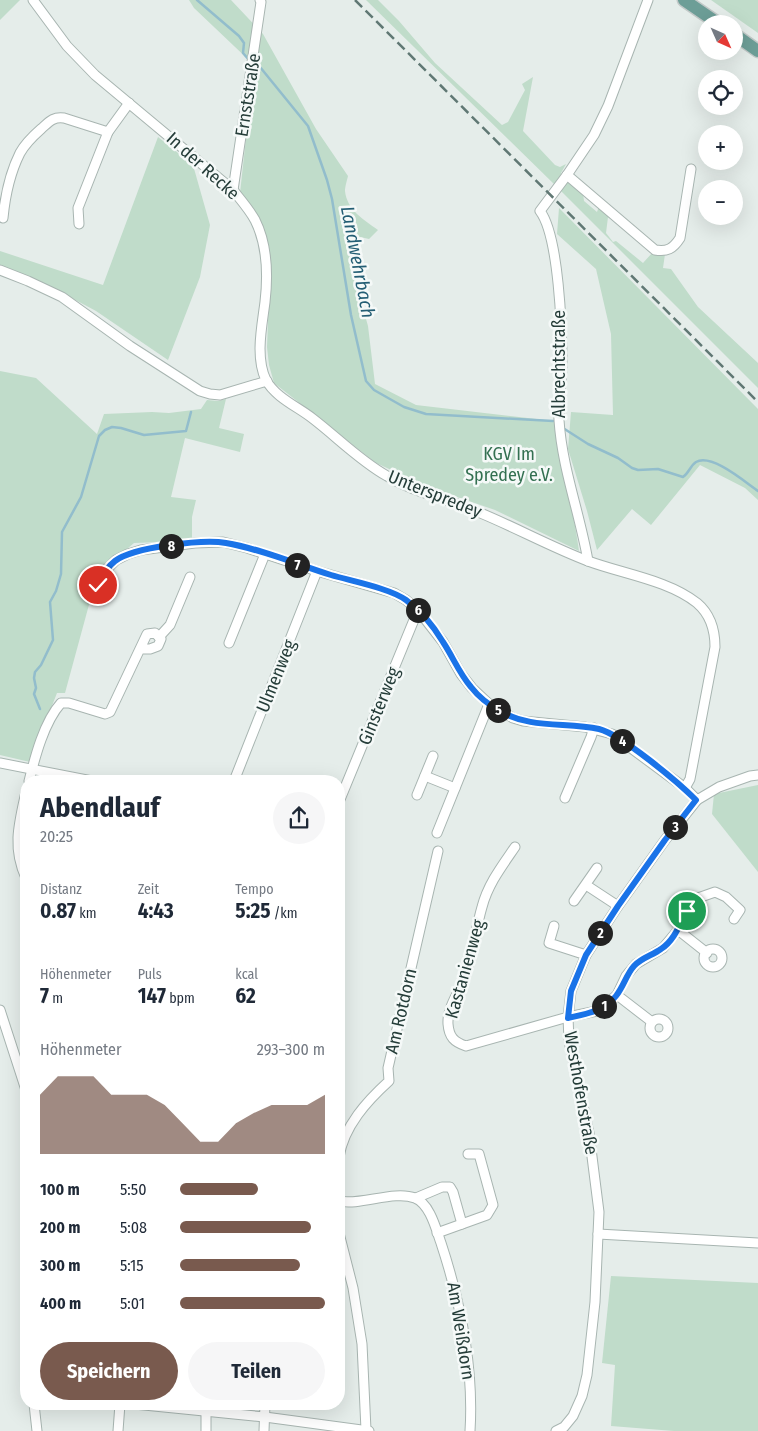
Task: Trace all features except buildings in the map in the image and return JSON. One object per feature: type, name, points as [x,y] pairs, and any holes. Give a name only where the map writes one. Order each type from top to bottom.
[{"type":"main road","points":[[684,0],[706,15]]},
{"type":"main road","points":[[743,40],[758,51]]},
{"type":"street","name":"In der Recke","points":[[33,0],[67,46],[83,64],[233,190],[255,220],[262,245],[266,286],[260,348],[267,381]]},
{"type":"street","name":"Ernststraße","points":[[233,190],[253,64],[260,0]]},
{"type":"street","name":"Albrechtstraße","points":[[588,561],[583,532],[564,466],[559,420],[562,364],[559,301],[550,233],[540,211],[567,176],[594,135],[605,113],[648,0]]},
{"type":"street","points":[[78,224],[78,208],[108,132],[130,103]]},
{"type":"street","points":[[3,218],[4,202],[20,153],[28,142],[51,120],[58,117],[64,118],[108,132]]},
{"type":"street","points":[[567,176],[655,250],[668,251],[680,238],[690,169]]},
{"type":"street","points":[[0,270],[62,298],[130,346],[200,391],[220,395],[267,381]]},
{"type":"street","name":"Unterspredey","points":[[267,381],[290,403],[312,418],[372,468],[408,487],[495,519],[588,561],[632,574],[681,592],[698,604],[712,622],[716,646],[690,779],[685,788]]},
{"type":"street","points":[[93,599],[105,571],[116,560],[141,550],[194,543],[223,542],[394,593],[418,610],[443,642],[472,688],[489,704],[507,715],[523,721],[594,728],[618,737],[685,788],[696,800]]},
{"type":"street","points":[[229,643],[265,554]]},
{"type":"street","name":"Ulmenweg","points":[[236,775],[317,571]]},
{"type":"street","points":[[31,775],[50,718],[61,703],[69,703],[105,714],[110,712],[147,634],[155,633],[159,637],[170,625],[190,577]]},
{"type":"street","name":"Ginsterweg","points":[[345,787],[418,610]]},
{"type":"street","points":[[437,833],[489,704]]},
{"type":"street","points":[[565,798],[594,728]]},
{"type":"street","points":[[417,795],[433,756]]},
{"type":"street","points":[[0,763],[59,775]]},
{"type":"street","name":"Westhofenstraße","points":[[556,1431],[564,1427],[573,1416],[582,1396],[587,1375],[595,1302],[599,1212],[586,1117],[569,1041],[568,1018],[571,991],[586,955],[618,906],[696,800],[719,787],[758,775]]},
{"type":"street","points":[[425,776],[455,788]]},
{"type":"street","points":[[20,823],[17,839],[20,860]]},
{"type":"street","name":"Kastanienweg","points":[[515,847],[490,886],[482,906],[472,953],[464,979],[450,1007],[448,1023],[450,1036],[455,1042],[466,1046],[568,1018]]},
{"type":"street","name":"Am Rotdorn","points":[[345,1138],[348,1129],[369,1100],[389,1081],[388,1068],[438,851]]},
{"type":"street","points":[[574,901],[597,868]]},
{"type":"street","points":[[586,885],[618,906]]},
{"type":"street","points":[[568,1018],[597,1011],[617,995],[626,976],[636,964],[663,948],[678,930],[687,911],[698,898],[715,892],[726,896],[740,910],[734,919]]},
{"type":"street","points":[[554,926],[549,943],[586,955]]},
{"type":"street","points":[[678,930],[706,953]]},
{"type":"street","points":[[617,995],[652,1022]]},
{"type":"street","points":[[0,1010],[20,1071]]},
{"type":"street","points":[[438,1233],[488,1215],[493,1206],[479,1154],[468,1154]]},
{"type":"street","points":[[345,1202],[404,1196],[416,1198],[442,1187],[450,1187],[462,1224]]},
{"type":"street","name":"Am Weißdorn","points":[[416,1198],[426,1206],[438,1233],[461,1310],[469,1370],[470,1431]]},
{"type":"street","points":[[598,1234],[758,1242]]},
{"type":"street","points":[[220,1410],[367,1431],[362,1344],[353,1288],[345,1257]]},
{"type":"street","points":[[35,1410],[37,1431]]},
{"type":"street","points":[[118,1431],[120,1410]]},
{"type":"street","points":[[206,1431],[207,1410]]},
{"type":"street","points":[[264,1431],[265,1410]]},
{"type":"green space","points":[[0,0],[20,0],[0,20]]},
{"type":"green space","name":"KGV Im Spredey e.V.","points":[[189,0],[231,0],[263,34],[316,129],[348,176],[345,191],[349,204],[357,214],[378,230],[369,239],[356,236],[353,248],[359,261],[355,280],[368,326],[375,384],[416,405],[554,421],[579,551],[495,510],[431,488],[376,463],[274,383],[267,347],[270,268],[240,193],[254,65],[194,8]]},
{"type":"green space","points":[[366,0],[378,0],[435,63],[502,125],[508,122],[525,90],[522,84],[533,77],[523,131],[555,165],[560,167],[566,164],[561,173],[561,179],[556,186]]},
{"type":"green space","points":[[711,0],[758,0],[758,33],[743,22],[743,15],[732,15]]},
{"type":"green space","points":[[158,137],[193,165],[210,225],[200,277],[168,360],[96,311],[53,288],[0,268],[0,251],[103,285]]},
{"type":"green space","points":[[570,182],[583,193],[584,201],[597,212],[599,206],[618,222],[618,224],[608,217],[606,233],[613,242],[616,241],[643,263],[653,252],[665,254],[663,268],[671,269],[698,307],[758,363],[758,388],[561,191],[566,183]]},
{"type":"green space","points":[[559,208],[758,409],[758,500],[745,488],[700,465],[651,525],[632,509],[597,550],[568,449],[571,412],[613,415],[611,334],[596,269],[557,234]]},
{"type":"green space","points":[[0,371],[36,378],[97,434],[104,414],[169,413],[201,409],[207,400],[218,401],[226,399],[219,428],[244,434],[240,452],[185,438],[171,497],[196,500],[192,517],[192,541],[134,543],[100,572],[90,601],[65,693],[57,693],[30,762],[0,755]]},
{"type":"green space","points":[[758,785],[758,872],[712,814],[714,794]]},
{"type":"green space","points":[[611,1276],[758,1283],[758,1431],[674,1431],[611,1426],[615,1365],[602,1363]]},
{"type":"waterway","name":"Landwehrbach","points":[[197,0],[239,36],[244,43],[243,53],[249,60]]},
{"type":"waterway","name":"Landwehrbach","points":[[254,63],[260,67],[308,126],[332,199],[351,315],[366,381],[374,390],[404,407],[426,414],[553,421]]},
{"type":"waterway","points":[[40,709],[34,694],[36,688],[34,678],[35,672],[41,665],[53,640],[50,602],[56,591],[61,574],[62,532],[81,497],[99,436],[105,430],[112,427],[144,435],[186,431],[191,412]]},
{"type":"waterway","name":"Landwehrbach","points":[[563,428],[588,444],[638,470],[658,469],[683,477],[692,465],[703,460],[728,470],[758,491]]},
{"type":"railway","points":[[355,0],[758,402]]},
{"type":"route","points":[[98,585],[105,571],[116,560],[128,554],[141,550],[194,543],[223,542],[394,593],[418,610],[443,642],[472,688],[489,704],[513,718],[523,721],[585,727],[612,734],[685,788],[696,800],[618,906],[586,955],[571,991],[568,1018],[597,1011],[611,1001],[617,995],[626,976],[636,964],[663,948],[678,930],[687,911]]}]
